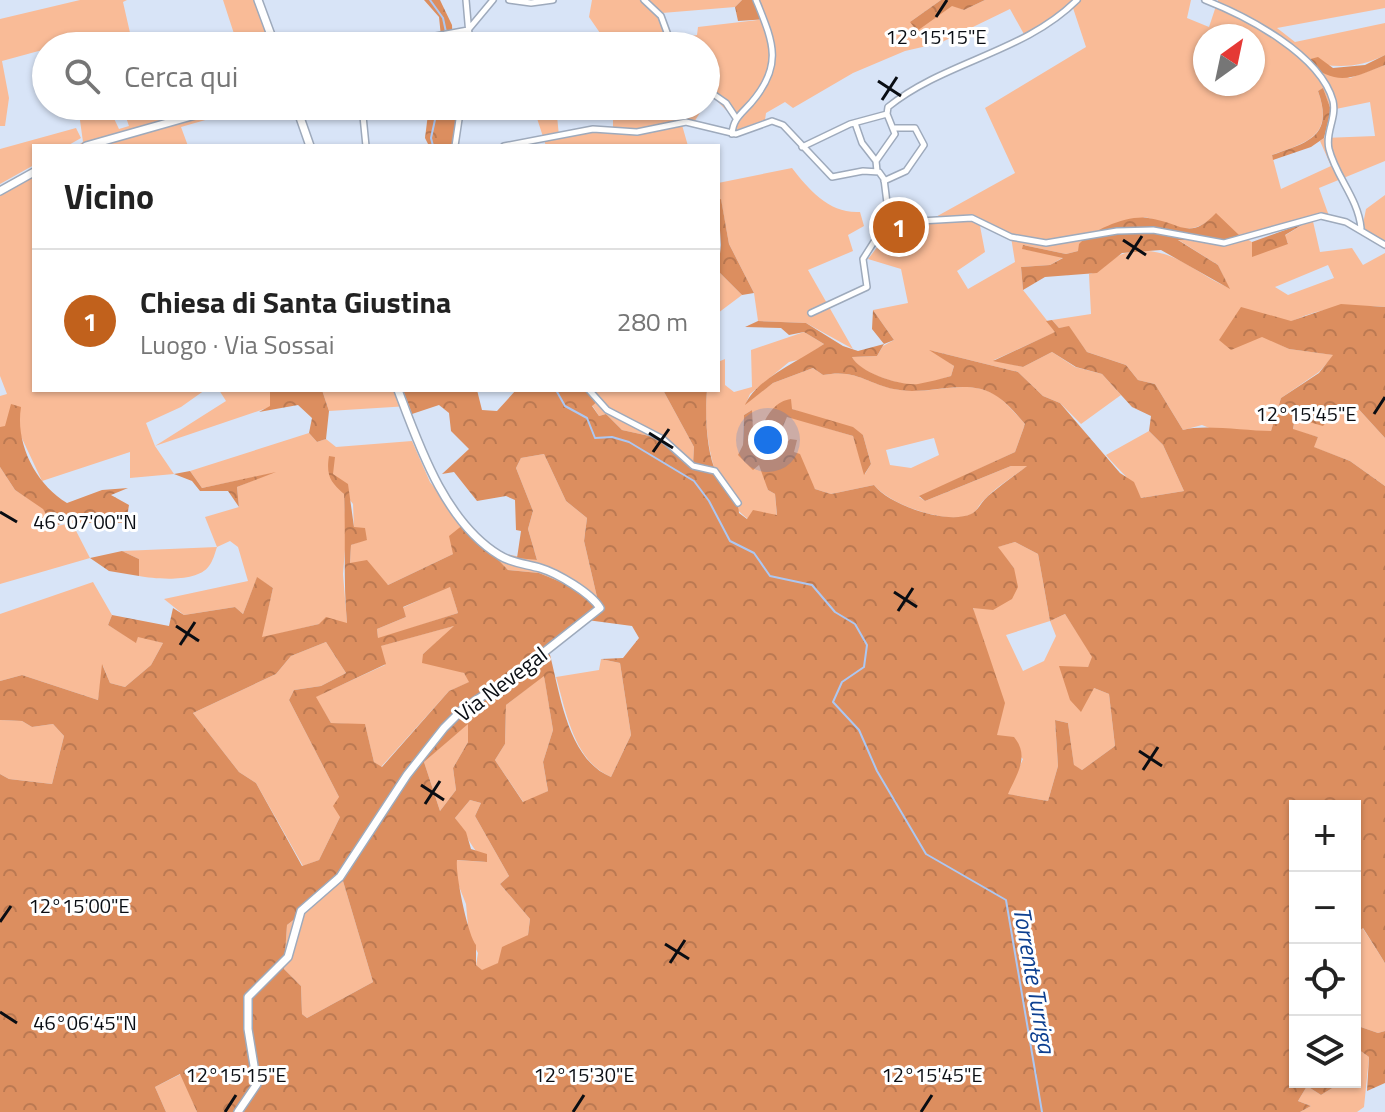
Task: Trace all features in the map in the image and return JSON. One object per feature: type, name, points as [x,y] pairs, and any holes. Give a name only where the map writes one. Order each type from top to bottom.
[{"type":"main road","points":[[258,0],[270,32]]},
{"type":"main road","points":[[93,144],[178,120]]},
{"type":"main road","points":[[301,120],[309,144]]},
{"type":"main road","points":[[0,191],[32,173]]},
{"type":"main road","name":"Via Nevegal","points":[[238,1112],[257,1084],[248,1029],[248,997],[288,957],[301,911],[340,877],[407,775],[457,714],[519,672],[600,608],[547,571],[501,556],[476,535],[431,474],[399,392]]},
{"type":"street","points":[[466,0],[471,32]]},
{"type":"street","points":[[456,32],[471,28],[493,0]]},
{"type":"street","points":[[509,0],[553,0]]},
{"type":"street","points":[[644,0],[661,16],[667,32]]},
{"type":"street","points":[[732,134],[736,118],[761,89],[773,63],[772,40],[756,0]]},
{"type":"street","points":[[876,161],[890,146],[895,128],[887,114],[888,107],[928,79],[995,54],[1077,0]]},
{"type":"street","points":[[1205,0],[1238,13],[1267,30],[1326,85],[1335,110],[1328,139],[1329,150],[1356,203],[1362,229]]},
{"type":"street","points":[[720,99],[736,118]]},
{"type":"street","points":[[802,147],[855,123],[887,114]]},
{"type":"street","points":[[363,120],[366,144]]},
{"type":"street","points":[[455,144],[459,120]]},
{"type":"street","points":[[514,144],[593,129],[637,132],[686,122],[732,134],[772,121],[783,125],[832,177],[877,171]]},
{"type":"street","points":[[811,313],[867,287],[863,259],[891,215],[884,181],[877,171],[876,161],[862,143],[855,123]]},
{"type":"street","points":[[884,181],[906,171],[924,145],[915,128],[895,128]]},
{"type":"street","points":[[891,215],[911,220],[972,218],[1011,237],[1046,243],[1117,231],[1153,230],[1224,243],[1321,216],[1333,217],[1362,229],[1385,245]]},
{"type":"street","points":[[591,392],[607,410],[663,439],[693,466],[715,471],[738,503]]},
{"type":"shaded area","points":[[80,0],[127,0],[123,2],[130,32],[32,32],[32,53],[2,61],[9,98],[5,126],[0,126],[0,19]]},
{"type":"shaded area","points":[[223,0],[260,0],[273,32],[233,32]]},
{"type":"shaded area","points":[[592,0],[742,0],[735,7],[662,13],[669,32],[599,32],[589,17]]},
{"type":"shaded area","points":[[758,0],[941,0],[910,22],[952,5],[964,10],[985,0],[1191,0],[1187,18],[1202,24],[1193,24],[1193,96],[1265,96],[1265,24],[1210,24],[1218,0],[1385,0],[1385,8],[1277,28],[1295,42],[1385,23],[1385,55],[1346,66],[1305,61],[1350,78],[1385,65],[1385,161],[1319,188],[1329,216],[1312,217],[1320,252],[1352,248],[1363,265],[1385,253],[1385,307],[1321,311],[1293,320],[1262,336],[1289,349],[1334,355],[1319,372],[1281,398],[1271,431],[1217,431],[1202,425],[1183,430],[1155,384],[1138,380],[1126,365],[1087,352],[1069,327],[1059,328],[1052,320],[1091,314],[1089,274],[1126,253],[1142,251],[1168,255],[1229,288],[1218,265],[1177,239],[1226,240],[1217,214],[1191,228],[1175,227],[1145,217],[1066,254],[1023,245],[1023,249],[1064,257],[1050,265],[1021,267],[1023,290],[1056,332],[994,360],[1023,367],[1052,352],[1075,367],[1102,374],[1121,395],[1081,424],[1060,403],[1043,396],[1018,372],[933,351],[954,366],[951,376],[914,385],[879,377],[856,363],[852,357],[877,356],[883,346],[894,340],[873,310],[908,303],[901,269],[868,259],[882,241],[911,239],[923,224],[1015,173],[985,108],[1086,47],[1072,5],[1025,36],[1010,9],[940,43],[905,51],[853,73],[793,108],[785,102],[766,113],[765,120],[731,132],[737,121],[720,104],[720,32],[697,32],[698,27],[766,19]],"holes":[[[1323,89],[1331,110],[1370,102],[1375,136],[1324,138],[1320,141],[1331,166],[1281,189],[1272,155],[1307,141],[1320,128],[1323,118],[1318,91]],[[1304,224],[1284,236],[1288,243],[1252,256],[1252,242],[1240,235]],[[980,226],[1011,237],[1015,262],[968,289],[957,271],[985,252]],[[1328,265],[1334,278],[1288,295],[1275,287]]]},
{"type":"shaded area","points":[[80,120],[115,120],[119,129],[129,126],[127,120],[205,120],[181,127],[187,144],[80,144],[83,142]]},
{"type":"shaded area","points":[[538,120],[557,120],[559,136],[613,131],[613,120],[695,120],[693,124],[682,125],[687,144],[545,144]]},
{"type":"shaded area","points":[[76,128],[81,138],[70,144],[32,144],[32,166],[0,184],[0,149]]},
{"type":"shaded area","points":[[792,168],[813,192],[830,205],[849,212],[860,212],[864,226],[848,235],[853,251],[808,270],[853,349],[806,323],[758,321],[754,293],[729,244],[720,200],[720,183]]},
{"type":"shaded area","points":[[32,173],[32,392],[202,392],[181,407],[146,423],[155,446],[174,474],[130,478],[130,452],[42,481],[18,430],[0,427],[0,396],[7,394],[0,376],[0,191]]},
{"type":"shaded area","points":[[1385,195],[1385,249],[1362,229],[1366,209]]},
{"type":"shaded area","points":[[720,273],[742,295],[720,312]]},
{"type":"shaded area","points":[[804,332],[824,344],[802,359],[789,362],[750,394],[746,403],[773,383],[813,368],[823,375],[845,374],[901,390],[976,388],[999,397],[1025,424],[1015,452],[919,497],[925,501],[1011,466],[1029,465],[994,491],[972,514],[962,517],[934,515],[905,506],[874,485],[831,494],[815,489],[794,452],[777,440],[787,416],[853,436],[865,474],[871,464],[863,435],[792,409],[763,421],[754,450],[751,447],[752,410],[744,415],[743,445],[764,471],[768,490],[775,494],[777,516],[748,519],[725,493],[718,477],[708,442],[706,406],[707,392],[720,392],[720,361],[725,359],[725,385],[734,392],[752,387],[751,350]],"holes":[[[934,438],[939,455],[911,468],[890,465],[886,450]]]},
{"type":"shaded area","points":[[220,392],[270,392],[270,407],[155,446],[226,401]]},
{"type":"shaded area","points":[[323,392],[404,392],[409,406],[329,411]]},
{"type":"shaded area","points":[[589,392],[664,392],[694,447],[693,466],[663,439],[622,430],[606,414],[599,416],[592,405]]},
{"type":"shaded area","points":[[1354,404],[1385,438],[1385,486],[1350,461],[1313,447],[1318,437],[1293,430],[1295,418]]},
{"type":"shaded area","points":[[1149,431],[1163,445],[1184,491],[1141,498],[1106,455]]},
{"type":"shaded area","points":[[309,433],[317,442],[326,439],[336,447],[412,441],[430,482],[464,524],[453,554],[388,585],[350,563],[351,545],[367,539],[354,528],[353,504],[327,470],[344,494],[346,537],[343,574],[347,623],[319,624],[261,638],[273,588],[257,578],[243,614],[235,607],[184,615],[164,599],[248,581],[238,547],[230,541],[217,547],[205,517],[239,507],[237,487],[269,474],[202,488],[190,471]]},
{"type":"shaded area","points":[[544,454],[566,501],[587,518],[584,541],[597,597],[539,573],[508,570],[490,551],[537,560],[528,529],[533,511],[516,468],[521,458]]},
{"type":"shaded area","points":[[0,467],[15,490],[43,508],[52,527],[72,523],[90,558],[0,584]]},
{"type":"shaded area","points":[[1015,542],[1038,554],[1050,621],[1065,614],[1093,657],[1088,667],[1094,688],[1109,694],[1115,746],[1082,770],[1074,766],[1068,723],[1055,720],[1058,766],[1048,801],[1007,794],[1023,759],[996,735],[973,607],[993,609],[1014,568],[997,547]],"holes":[[[1050,621],[1056,636],[1044,661],[1023,671],[1006,635]]]},
{"type":"shaded area","points":[[217,547],[210,564],[203,571],[176,578],[139,576],[139,559],[122,551]]},
{"type":"shaded area","points":[[93,582],[112,615],[108,625],[136,642],[138,636],[163,643],[151,665],[125,687],[110,683],[103,666],[98,700],[22,675],[0,681],[0,614]]},
{"type":"shaded area","points":[[450,586],[458,613],[378,639],[377,629],[406,617],[402,608]]},
{"type":"shaded area","points":[[457,625],[423,654],[464,673],[470,682],[449,691],[381,767],[374,762],[365,725],[331,723],[315,697],[385,665],[380,646]]},
{"type":"shaded area","points":[[326,642],[346,673],[321,686],[294,690],[289,700],[339,797],[340,817],[319,860],[303,866],[256,783],[239,772],[193,713],[276,674],[291,656]]},
{"type":"shaded area","points":[[601,659],[620,663],[631,735],[611,777],[598,770],[580,748],[568,720],[556,677],[599,670]]},
{"type":"shaded area","points":[[544,675],[553,730],[543,762],[548,791],[524,803],[495,760],[505,744],[506,705]]},
{"type":"shaded area","points":[[0,720],[22,721],[32,727],[53,724],[64,736],[52,784],[9,779],[0,774]]},
{"type":"shaded area","points":[[468,723],[468,742],[453,768],[456,790],[440,811],[424,762]]},
{"type":"shaded area","points":[[470,800],[481,803],[475,816],[509,876],[500,884],[530,919],[528,935],[499,963],[482,971],[476,965],[478,953],[469,937],[466,904],[456,879],[456,860],[486,862],[455,818]]},
{"type":"shaded area","points":[[343,881],[373,982],[307,1018],[302,1014],[301,986],[284,969],[287,925]]},
{"type":"shaded area","points":[[1361,928],[1385,963],[1385,1031],[1378,1033],[1361,1027]]},
{"type":"shaded area","points":[[1361,1051],[1369,1057],[1364,1107],[1357,1112],[1300,1112],[1311,1106],[1298,1101],[1306,1088],[1321,1095],[1332,1088],[1361,1088]]},
{"type":"shaded area","points":[[181,1074],[197,1112],[166,1112],[155,1087]]},
{"type":"green space","points":[[424,0],[440,0],[452,32],[441,32],[439,17]]},
{"type":"green space","points":[[742,0],[758,0],[767,19],[738,21],[735,7]]},
{"type":"green space","points":[[941,0],[985,0],[964,10],[952,6],[917,31],[910,22]]},
{"type":"green space","points":[[1385,55],[1385,65],[1343,78],[1326,74],[1303,61],[1318,57],[1333,68],[1365,65]]},
{"type":"green space","points":[[1323,88],[1331,110],[1324,138],[1311,147],[1273,160],[1272,155],[1307,141],[1320,128],[1323,118],[1318,91]]},
{"type":"green space","points":[[427,120],[458,120],[454,144],[428,144],[425,138]]},
{"type":"green space","points":[[720,199],[729,244],[754,293],[742,295],[720,273]]},
{"type":"green space","points":[[1216,213],[1239,235],[1226,240],[1178,240],[1218,265],[1230,289],[1161,250],[1122,253],[1097,273],[1045,277],[1023,290],[1021,267],[1050,265],[1063,258],[1022,249],[1023,245],[1066,254],[1078,251],[1079,244],[1093,234],[1121,221],[1148,218],[1191,228],[1207,222]]},
{"type":"green space","points":[[1307,222],[1285,235],[1288,244],[1252,257],[1252,242]]},
{"type":"green space","points":[[1341,304],[1385,307],[1385,438],[1354,404],[1340,406],[1323,426],[1295,418],[1293,429],[1318,437],[1314,447],[1350,461],[1385,486],[1385,963],[1363,928],[1361,930],[1361,800],[1289,800],[1289,1088],[1306,1088],[1298,1101],[1311,1106],[1300,1112],[197,1112],[180,1074],[155,1087],[166,1112],[0,1112],[0,774],[9,779],[52,784],[64,736],[53,724],[32,727],[22,721],[0,720],[0,681],[22,675],[98,700],[102,664],[110,683],[125,687],[151,665],[163,643],[138,637],[136,643],[108,625],[112,615],[169,626],[173,608],[184,615],[235,607],[243,614],[257,577],[273,588],[262,637],[319,624],[326,617],[347,623],[344,494],[330,478],[329,456],[335,457],[333,474],[348,484],[354,527],[365,528],[367,540],[351,545],[350,563],[367,560],[388,585],[453,554],[449,536],[464,524],[508,570],[539,573],[597,597],[584,541],[587,518],[566,501],[544,454],[521,458],[516,468],[533,511],[528,529],[537,560],[517,558],[521,531],[516,530],[515,500],[506,496],[477,501],[454,472],[442,474],[469,449],[451,431],[449,413],[439,405],[412,414],[404,392],[478,392],[482,410],[497,411],[514,392],[591,392],[598,401],[592,406],[599,416],[606,414],[622,430],[663,439],[693,465],[694,447],[664,392],[707,392],[707,433],[713,465],[736,502],[739,513],[747,519],[753,510],[777,515],[775,494],[768,490],[759,465],[753,470],[738,455],[743,445],[744,415],[752,410],[754,450],[771,411],[783,401],[791,399],[792,409],[853,427],[863,435],[871,464],[864,475],[853,436],[787,417],[777,440],[783,447],[790,439],[797,440],[794,452],[800,454],[815,489],[831,494],[874,485],[905,506],[934,515],[961,517],[973,513],[988,496],[1027,466],[1011,466],[925,501],[919,496],[1015,452],[1025,424],[998,397],[975,388],[900,390],[845,374],[823,375],[813,368],[773,383],[745,405],[769,378],[824,344],[804,332],[789,335],[781,328],[745,327],[758,321],[806,323],[843,346],[858,351],[884,344],[877,356],[852,357],[863,368],[892,381],[911,384],[951,376],[954,366],[929,350],[1018,372],[1043,396],[1060,403],[1120,473],[1134,482],[1141,498],[1184,491],[1163,445],[1149,431],[1151,416],[1132,407],[1102,374],[1076,367],[1052,352],[1023,367],[993,361],[1055,332],[1046,321],[1052,320],[1059,328],[1069,326],[1087,352],[1126,365],[1138,380],[1155,384],[1183,430],[1271,431],[1281,398],[1319,373],[1333,355],[1289,349],[1262,337],[1231,350],[1219,340],[1241,307],[1291,321]],"holes":[[[1015,542],[1038,554],[1050,621],[1065,614],[1092,657],[1088,667],[1059,666],[1070,700],[1081,712],[1094,688],[1109,694],[1115,746],[1082,770],[1074,765],[1068,723],[1055,720],[1058,766],[1048,801],[1008,794],[1018,772],[1021,751],[1014,737],[997,735],[1005,703],[973,608],[993,610],[1012,599],[1018,587],[1014,568],[998,547]],[[450,587],[458,613],[378,638],[377,629],[406,617],[403,607]],[[587,620],[632,626],[639,638],[623,658],[601,659],[620,663],[631,735],[611,777],[596,768],[575,740],[549,651]],[[454,626],[423,654],[422,663],[464,673],[469,682],[449,691],[382,767],[374,762],[365,724],[331,723],[316,697],[386,664],[381,646]],[[326,642],[346,673],[321,686],[294,690],[289,700],[339,797],[333,806],[340,817],[319,860],[302,866],[256,783],[239,772],[193,713],[276,674],[291,656]],[[544,676],[553,730],[543,762],[548,791],[523,802],[495,760],[505,744],[506,705]],[[468,724],[468,742],[453,768],[456,790],[440,811],[424,762]],[[470,800],[481,803],[475,816],[509,876],[500,884],[530,919],[528,935],[502,947],[498,963],[482,970],[476,965],[476,945],[466,918],[457,860],[487,862],[487,854],[471,849],[466,832],[455,818]],[[343,881],[373,982],[307,1018],[302,1014],[301,986],[284,969],[287,925]]]},
{"type":"green space","points":[[873,310],[894,340],[884,344],[872,329]]},
{"type":"green space","points":[[270,392],[323,392],[329,411],[326,439],[317,442],[309,433],[312,418],[298,405],[259,412],[270,406]]},
{"type":"green space","points":[[11,404],[21,407],[21,435],[25,449],[46,485],[67,503],[102,490],[128,488],[111,495],[129,505],[126,523],[63,523],[53,527],[43,509],[15,490],[0,467],[0,427],[5,426]]},
{"type":"green space","points":[[190,471],[202,488],[276,472],[237,487],[239,507],[228,491],[200,491],[192,481],[174,474]]},
{"type":"green space","points":[[122,551],[139,559],[139,576],[109,571],[90,558]]},
{"type":"green space","points":[[1361,1027],[1378,1033],[1385,1031],[1385,1083],[1367,1091],[1369,1057],[1361,1051]]},
{"type":"green space","points":[[1310,1088],[1332,1088],[1321,1095]]},
{"type":"waterway","name":"Torrente Turriga","points":[[430,0],[443,18],[446,32]]},
{"type":"waterway","name":"Torrente Turriga","points":[[432,144],[435,120]]},
{"type":"waterway","name":"Torrente Turriga","points":[[557,392],[565,406],[587,418],[595,438],[612,437],[629,442],[694,481],[709,501],[730,541],[754,553],[770,576],[812,585],[835,612],[855,624],[867,645],[864,667],[842,682],[833,702],[859,730],[877,771],[926,854],[1006,900],[1042,1112]]},
{"type":"place","name":"Chiesa di Santa Giustina","points":[[899,227]]}]
